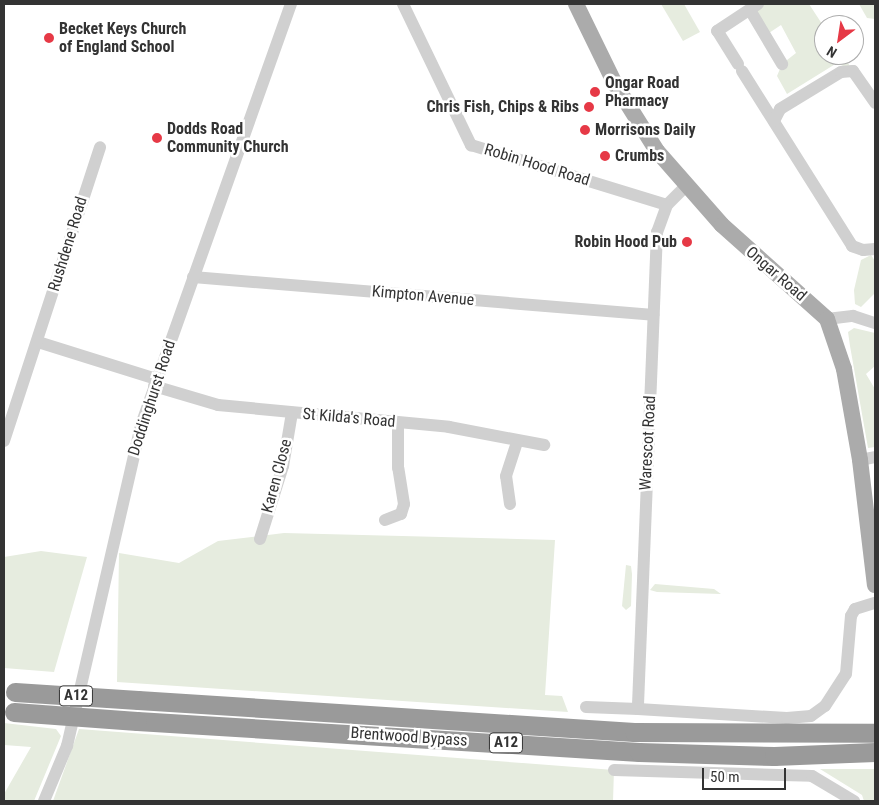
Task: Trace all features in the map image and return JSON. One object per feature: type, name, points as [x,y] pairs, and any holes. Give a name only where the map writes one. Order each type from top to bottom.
[{"type":"highway","name":"Brentwood Bypass","points":[[9,692],[634,732],[875,733]]},
{"type":"highway","name":"Brentwood Bypass","points":[[9,712],[639,752],[774,756],[875,752]]},
{"type":"main road","name":"Ongar Road","points":[[576,4],[629,107],[686,186],[724,228],[827,319],[844,369],[868,459],[875,585]]},
{"type":"street","name":"Doddinghurst Road","points":[[44,801],[67,746],[125,485],[155,383],[291,4]]},
{"type":"street","name":"Robin Hood Road","points":[[403,4],[471,145],[666,205]]},
{"type":"street","points":[[782,64],[754,7],[717,31],[852,246],[863,250],[875,249]]},
{"type":"street","points":[[774,121],[780,109],[841,72],[853,71],[875,103]]},
{"type":"street","name":"Rushdene Road","points":[[4,441],[38,342],[100,147]]},
{"type":"street","name":"Warescot Road","points":[[638,709],[657,232],[666,205],[686,186]]},
{"type":"street","name":"Kimpton Avenue","points":[[193,277],[654,315]]},
{"type":"street","points":[[827,319],[853,316],[875,323]]},
{"type":"street","points":[[38,342],[155,383]]},
{"type":"street","name":"St Kilda's Road","points":[[155,383],[218,406],[488,432],[518,442],[544,445]]},
{"type":"street","name":"Karen Close","points":[[260,538],[283,466],[292,413]]},
{"type":"street","points":[[385,520],[401,514],[404,504],[398,468],[398,423]]},
{"type":"street","points":[[510,504],[506,476],[518,442]]},
{"type":"street","points":[[586,707],[787,718],[811,716],[825,706],[846,674],[851,616],[855,609],[875,603]]},
{"type":"street","points":[[614,770],[812,776],[854,801]]},
{"type":"shaded area","points":[[661,4],[684,4],[700,32],[683,41]]},
{"type":"shaded area","points":[[758,4],[809,4],[816,15],[814,15],[814,65],[834,65],[787,94],[777,76],[782,64],[796,53],[781,25],[769,33],[750,10]]},
{"type":"shaded area","points":[[859,4],[875,4],[875,19],[867,18]]},
{"type":"shaded area","points":[[841,65],[849,65],[853,71]]},
{"type":"shaded area","points":[[871,255],[875,261],[875,293],[861,307],[855,304],[854,290],[861,260]]},
{"type":"shaded area","points":[[854,328],[875,333],[875,366],[866,374],[875,389],[875,447],[868,448],[850,346],[848,332]]},
{"type":"shaded area","points":[[284,533],[555,540],[545,695],[562,696],[568,712],[117,682],[119,553],[179,563],[218,541]]},
{"type":"shaded area","points":[[41,551],[87,557],[54,672],[4,668],[4,557]]},
{"type":"shaded area","points":[[626,565],[631,566],[632,574],[631,606],[626,610],[622,606]]},
{"type":"shaded area","points":[[655,584],[714,589],[721,594],[657,592],[650,590]]},
{"type":"shaded area","points":[[4,723],[56,729],[61,736],[34,801],[4,801],[4,794],[31,747],[4,745]]},
{"type":"shaded area","points":[[79,729],[614,770],[613,801],[53,801]]},
{"type":"shaded area","points":[[820,769],[875,769],[875,801],[864,801],[862,795]]},
{"type":"place","name":"Becket Keys Church of England School","points":[[49,38]]},
{"type":"place","name":"Ongar Road Pharmacy","points":[[595,92]]},
{"type":"place","name":"Chris Fish, Chips & Ribs","points":[[589,107]]},
{"type":"place","name":"Morrisons Daily","points":[[585,130]]},
{"type":"place","name":"Dodds Road Community Church","points":[[157,138]]},
{"type":"place","name":"Crumbs","points":[[605,156]]},
{"type":"place","name":"Robin Hood Pub","points":[[687,242]]}]
